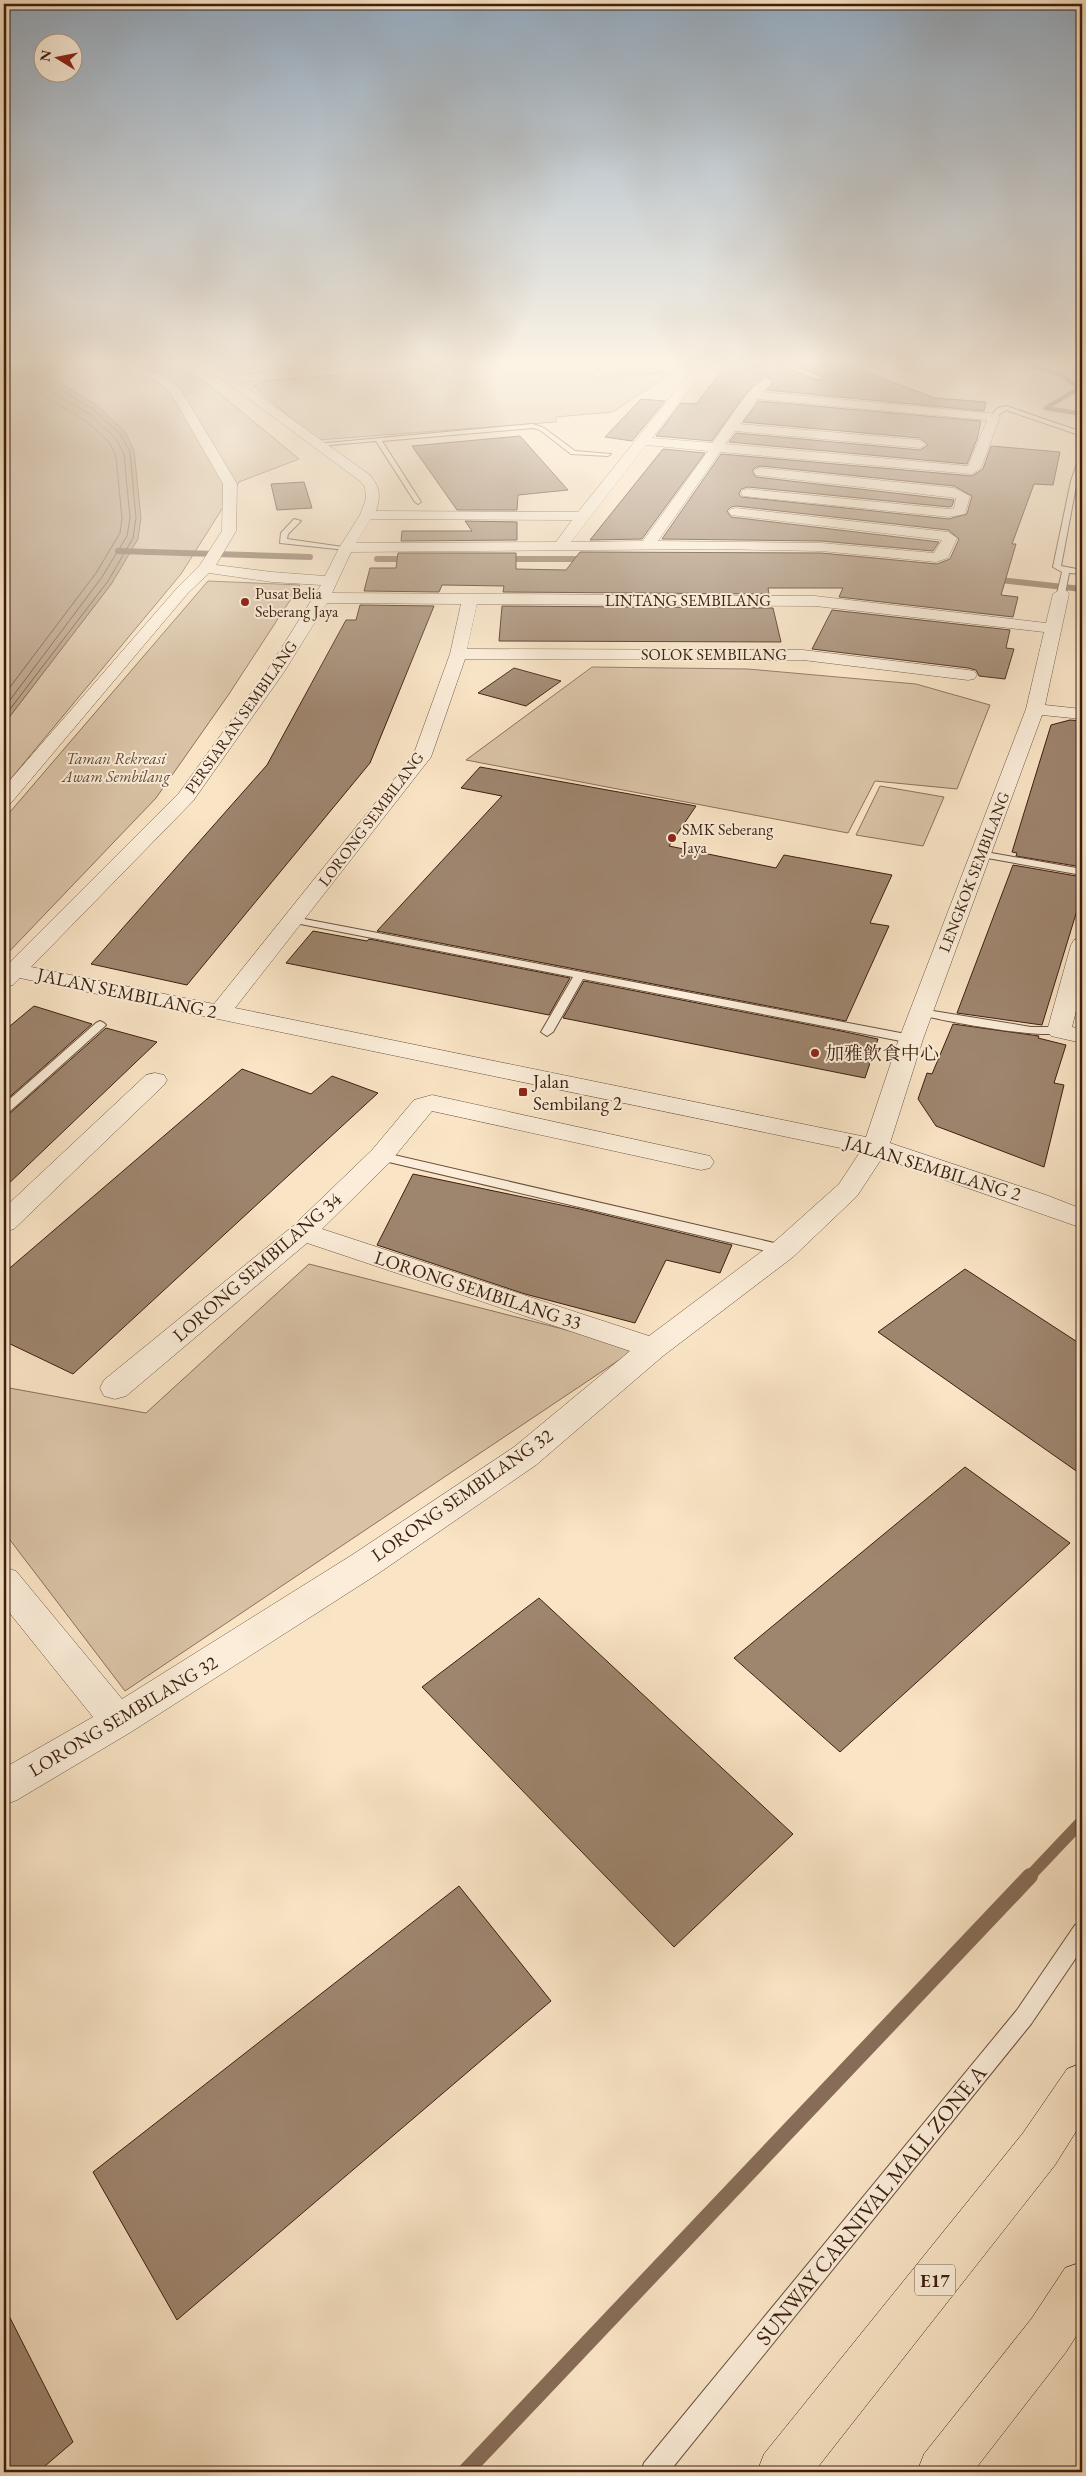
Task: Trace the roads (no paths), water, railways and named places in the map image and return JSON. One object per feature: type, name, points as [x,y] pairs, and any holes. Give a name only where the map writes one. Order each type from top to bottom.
[{"type":"highway","name":"E17","points":[[782,2472],[1039,2149],[1082,2084]]},
{"type":"highway","points":[[942,2472],[1049,2335],[1082,2285]]},
{"type":"street","points":[[4,799],[183,590],[206,568],[229,532],[230,484],[227,480]]},
{"type":"street","name":"PERSIARAN SEMBILANG","points":[[8,973],[186,797],[275,672],[322,598],[346,548],[368,515],[373,499],[372,487],[366,480]]},
{"type":"street","points":[[560,547],[582,516],[612,480]]},
{"type":"street","points":[[648,546],[694,480]]},
{"type":"street","points":[[716,545],[756,480]]},
{"type":"street","points":[[748,493],[956,512],[960,511],[963,496],[954,492],[834,480]]},
{"type":"street","points":[[368,515],[582,516]]},
{"type":"street","points":[[346,548],[716,545],[821,547],[936,558],[940,557],[949,536],[731,520]]},
{"type":"street","points":[[206,568],[256,576],[330,581]]},
{"type":"street","name":"LENGKOK SEMBILANG","points":[[876,1147],[911,1039],[1035,709],[1052,628],[1063,587]]},
{"type":"street","name":"LINTANG SEMBILANG","points":[[322,598],[815,601],[1052,628]]},
{"type":"street","name":"LORONG SEMBILANG","points":[[220,1012],[422,757],[458,654],[470,599]]},
{"type":"street","name":"SOLOK SEMBILANG","points":[[458,654],[803,655],[968,675]]},
{"type":"street","points":[[1035,709],[1082,714]]},
{"type":"street","points":[[1082,945],[1059,1031],[1082,1036]]},
{"type":"street","name":"JALAN SEMBILANG 2","points":[[8,973],[220,1012],[876,1147],[1038,1201],[1082,1219]]},
{"type":"street","points":[[4,1223],[155,1080]]},
{"type":"street","name":"LORONG SEMBILANG 34","points":[[115,1388],[303,1232],[381,1156],[422,1105],[432,1103],[701,1162]]},
{"type":"street","name":"LORONG SEMBILANG 32","points":[[4,1788],[118,1721],[364,1564],[525,1456],[653,1348],[783,1250],[848,1190],[876,1147]]},
{"type":"street","name":"LORONG SEMBILANG 33","points":[[303,1232],[653,1348]]},
{"type":"street","points":[[4,1581],[118,1721]]},
{"type":"lane","points":[[404,480],[418,502]]},
{"type":"lane","points":[[1075,480],[1057,567],[1066,571],[1082,572]]},
{"type":"lane","points":[[297,521],[285,533],[283,541],[346,548]]},
{"type":"lane","points":[[1063,587],[1066,571]]},
{"type":"lane","points":[[980,854],[1082,872]]},
{"type":"lane","points":[[294,920],[911,1039]]},
{"type":"lane","points":[[547,1032],[580,975]]},
{"type":"lane","points":[[921,1012],[1031,1031],[1059,1031]]},
{"type":"lane","points":[[4,1110],[100,1024]]},
{"type":"lane","points":[[381,1156],[783,1250]]},
{"type":"lane","name":"SUNWAY CARNIVAL MALL ZONE A","points":[[653,2472],[1024,2017],[1082,1932]]},
{"type":"water","points":[[4,480],[137,480],[141,518],[138,539],[112,583],[4,724]]},
{"type":"waterway","points":[[118,551],[310,557]]},
{"type":"waterway","points":[[377,559],[410,559]]},
{"type":"waterway","points":[[502,559],[588,559]]},
{"type":"waterway","points":[[991,579],[1082,589]]},
{"type":"waterway","points":[[1029,1877],[1082,1821]]},
{"type":"waterway","points":[[465,2472],[1030,1876]]},
{"type":"place","name":"Pusat Belia Seberang Jaya","points":[[245,602]]},
{"type":"place","name":"SMK Seberang Jaya","points":[[672,838]]},
{"type":"place","name":"加雅飲食中心","points":[[815,1053]]},
{"type":"place","name":"Jalan Sembilang 2","points":[[523,1092]]},
{"type":"park label","name":"Taman Rekreasi Awam Sembilang","points":[[116,767]]}]
